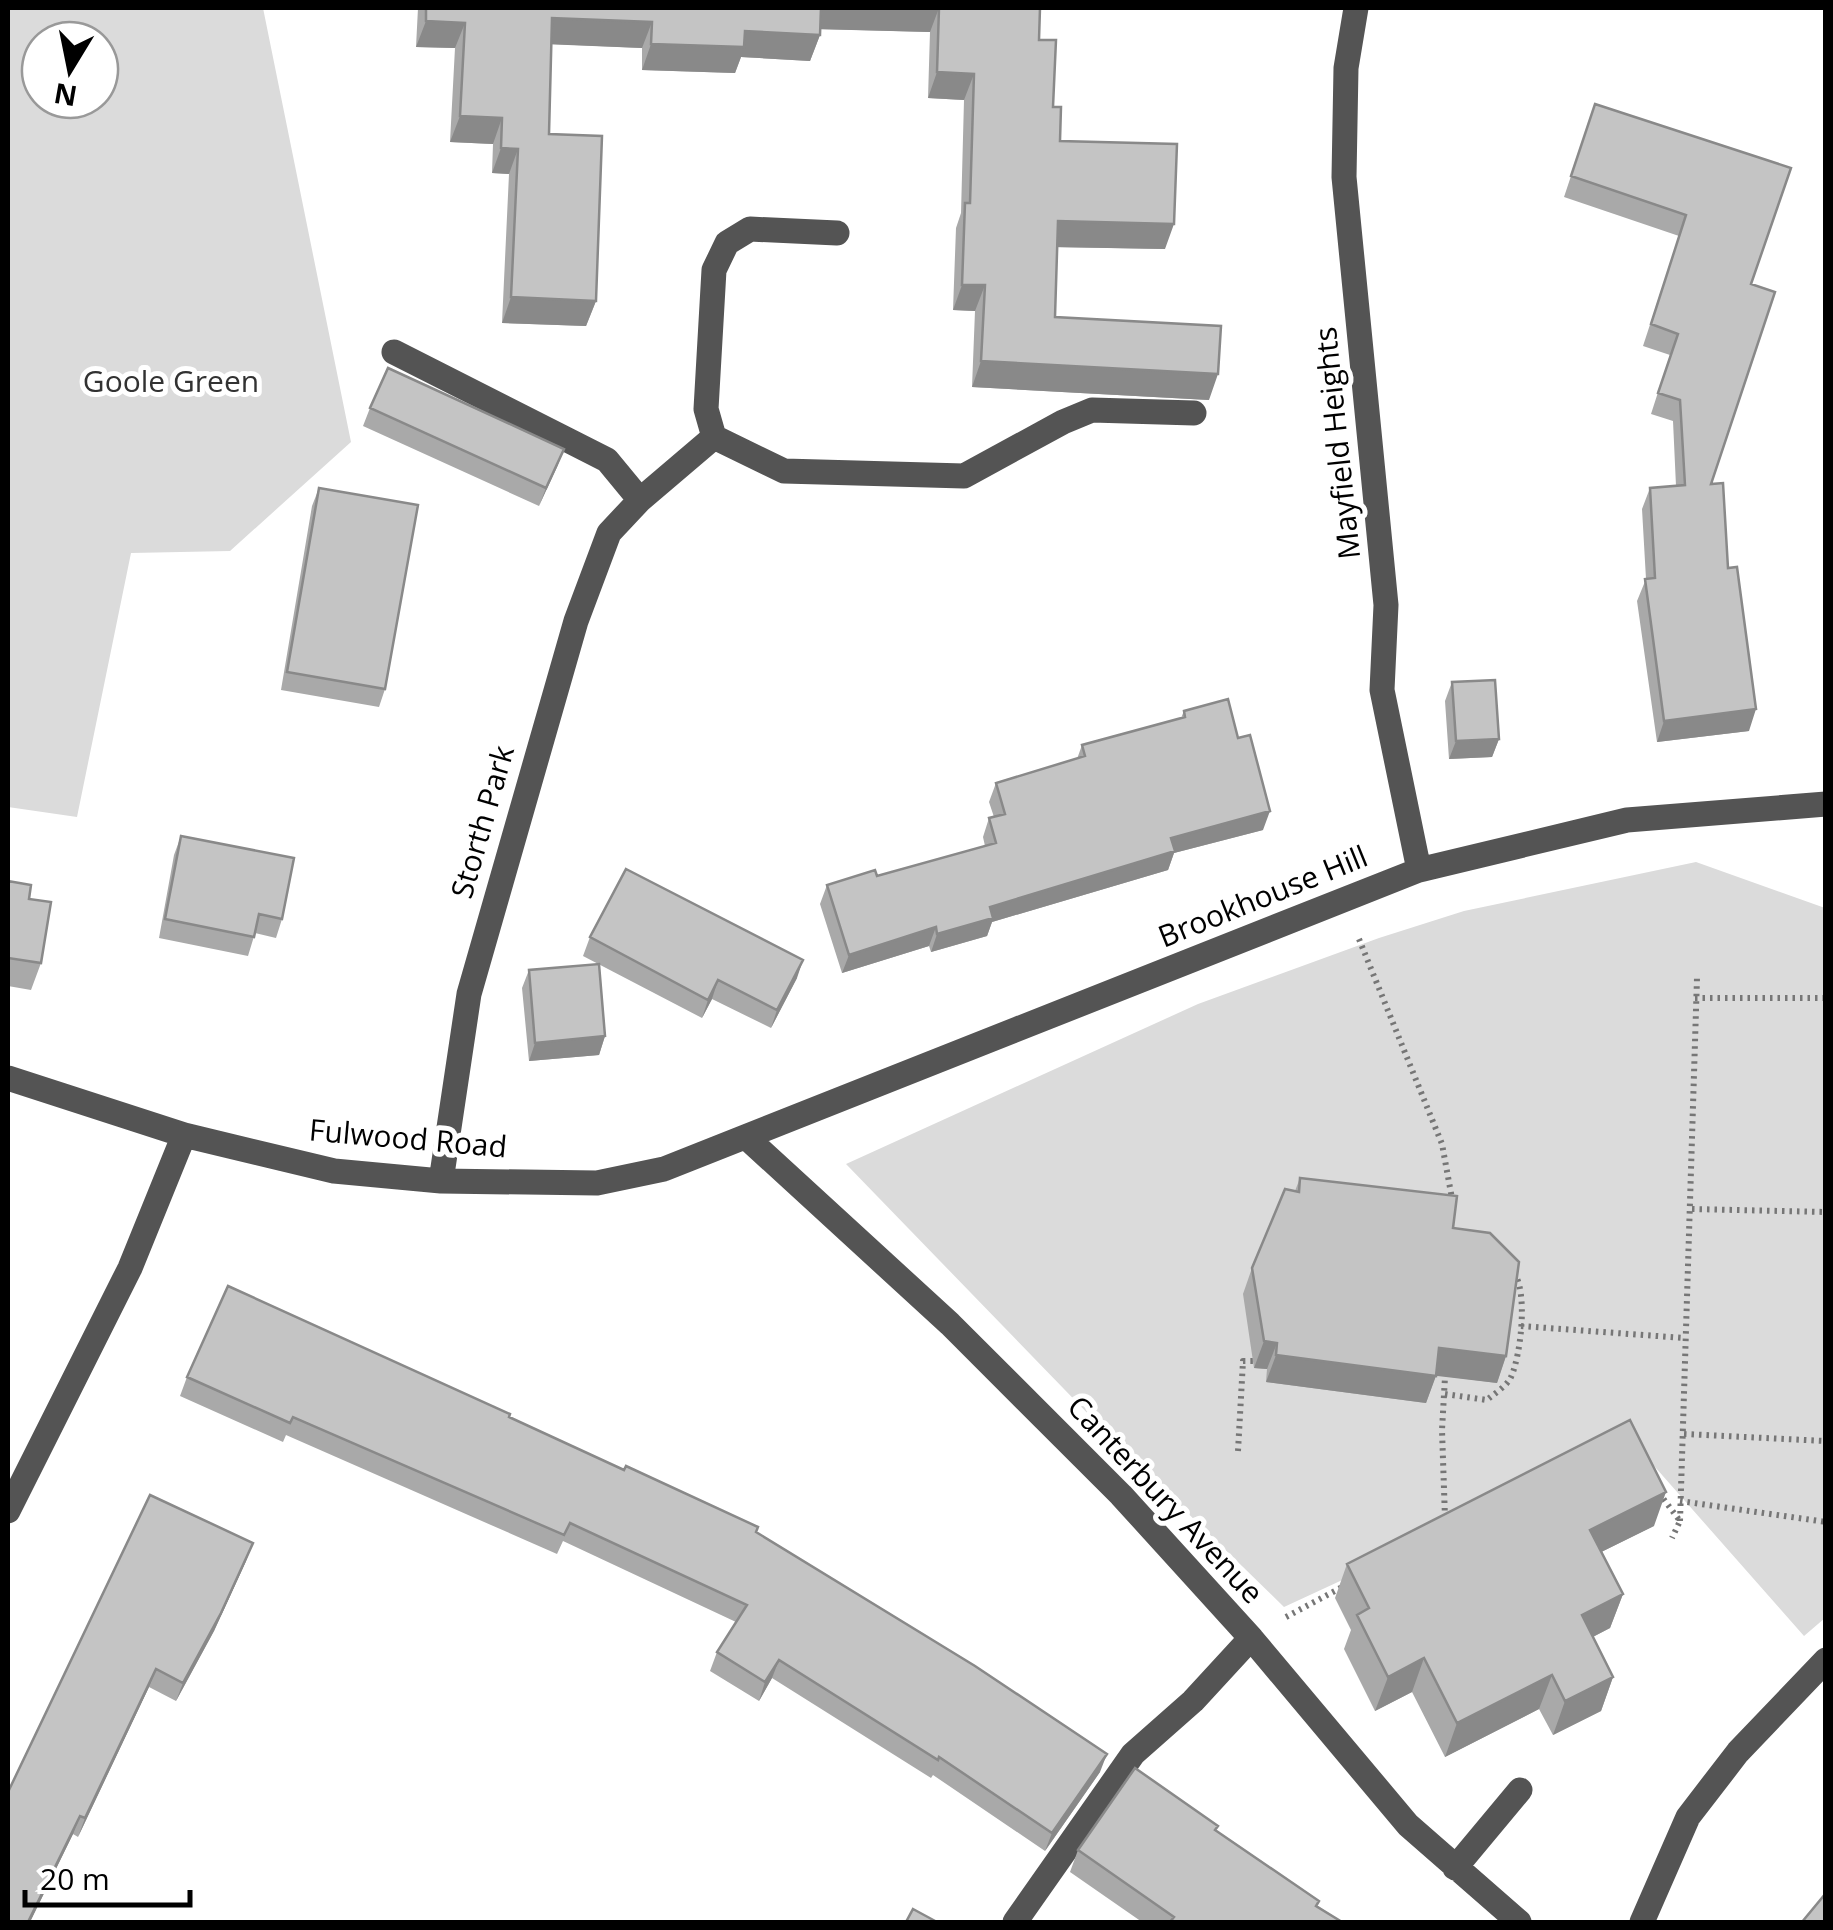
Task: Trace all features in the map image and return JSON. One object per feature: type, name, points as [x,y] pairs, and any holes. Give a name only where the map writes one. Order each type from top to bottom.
[{"type":"street","name":"Mayfield Heights","points":[[1356,8],[1346,68],[1344,177],[1386,605],[1382,690],[1420,870]]},
{"type":"street","points":[[836,233],[750,229],[727,243],[714,270],[706,409],[714,437],[784,470],[964,476],[1092,410],[1194,413]]},
{"type":"street","points":[[394,352],[608,460],[640,500]]},
{"type":"street","name":"Storth Park","points":[[441,1181],[469,994],[576,621],[609,532],[714,437]]},
{"type":"street","name":"Brookhouse Hill","points":[[746,1137],[1420,870],[1627,820],[1826,804]]},
{"type":"street","name":"Fulwood Road","points":[[8,1078],[184,1135],[334,1171],[441,1181],[597,1183],[664,1169],[746,1137]]},
{"type":"street","points":[[8,1511],[130,1268],[184,1135]]},
{"type":"street","name":"Canterbury Avenue","points":[[746,1137],[950,1324],[1121,1495],[1251,1638],[1408,1825],[1520,1922]]},
{"type":"street","points":[[1015,1922],[1133,1754],[1193,1701],[1251,1638]]},
{"type":"street","points":[[1642,1922],[1688,1817],[1738,1752],[1826,1660]]},
{"type":"street","points":[[1455,1868],[1520,1790]]},
{"type":"path","points":[[1343,900],[1442,1144],[1454,1223]]},
{"type":"path","points":[[1672,1538],[1680,1521],[1684,1434],[1697,978]]},
{"type":"path","points":[[1695,998],[1826,998]]},
{"type":"path","points":[[1692,1210],[1826,1212]]},
{"type":"path","points":[[1445,1394],[1488,1400],[1510,1380],[1521,1326],[1521,1283],[1510,1269]]},
{"type":"path","points":[[1521,1326],[1684,1338]]},
{"type":"path","points":[[1238,1451],[1243,1361],[1253,1361]]},
{"type":"path","points":[[1446,1376],[1442,1430],[1446,1532]]},
{"type":"path","points":[[1684,1434],[1826,1441]]},
{"type":"path","points":[[1650,1480],[1680,1521]]},
{"type":"path","points":[[1680,1501],[1826,1522]]},
{"type":"path","points":[[1251,1638],[1359,1578]]},
{"type":"green space","name":"Goole Green","points":[[8,8],[263,8],[351,442],[230,551],[131,553],[77,817],[8,807]]},
{"type":"green space","points":[[1696,862],[1825,908],[1825,1618],[1804,1636],[1618,1425],[1446,1532],[1284,1607],[1126,1453],[846,1164],[1198,1004],[1379,938],[1464,911]]},
{"type":"building","points":[[426,8],[821,8],[820,35],[745,31],[744,47],[651,44],[652,22],[552,18],[549,134],[602,136],[596,301],[511,297],[518,149],[501,148],[502,118],[460,116],[465,23],[426,21]]},
{"type":"building","points":[[939,8],[1040,8],[1039,40],[1056,40],[1053,107],[1061,107],[1060,141],[1177,144],[1174,224],[1058,221],[1055,317],[1221,326],[1218,374],[981,361],[985,285],[962,285],[965,203],[970,203],[974,74],[937,72]]},
{"type":"building","points":[[1595,104],[1791,168],[1751,284],[1775,292],[1711,484],[1723,483],[1728,568],[1737,567],[1756,709],[1664,721],[1645,579],[1655,578],[1650,488],[1685,485],[1680,400],[1658,393],[1678,334],[1651,324],[1686,215],[1571,176]]},
{"type":"building","points":[[388,368],[564,449],[546,488],[370,408]]},
{"type":"building","points":[[319,488],[418,505],[385,689],[287,672]]},
{"type":"building","points":[[1495,680],[1499,739],[1456,741],[1452,682]]},
{"type":"building","points":[[1228,699],[1238,738],[1250,735],[1270,811],[1171,838],[1175,851],[990,907],[993,918],[937,934],[936,927],[849,955],[827,885],[875,870],[877,876],[996,843],[989,818],[1005,814],[996,783],[1085,756],[1082,745],[1185,717],[1184,711]]},
{"type":"building","points":[[181,836],[294,858],[282,919],[259,914],[254,937],[165,919]]},
{"type":"building","points":[[626,869],[803,960],[777,1010],[718,980],[708,1000],[590,937]]},
{"type":"building","points":[[8,881],[31,885],[29,899],[51,902],[41,963],[8,958]]},
{"type":"building","points":[[599,964],[605,1036],[535,1043],[529,970]]},
{"type":"building","points":[[1300,1178],[1457,1196],[1453,1228],[1490,1233],[1519,1262],[1506,1356],[1439,1348],[1436,1376],[1276,1355],[1277,1343],[1264,1341],[1252,1268],[1285,1189],[1299,1192]]},
{"type":"building","points":[[228,1286],[624,1470],[626,1466],[758,1527],[756,1532],[975,1666],[1107,1754],[1052,1833],[939,1757],[938,1760],[779,1660],[765,1682],[717,1652],[747,1605],[570,1523],[564,1535],[293,1417],[290,1423],[187,1377]]},
{"type":"building","points":[[1630,1420],[1666,1492],[1590,1530],[1623,1594],[1582,1615],[1613,1677],[1565,1701],[1552,1675],[1457,1723],[1424,1658],[1388,1677],[1357,1615],[1369,1608],[1347,1564]]},
{"type":"building","points":[[150,1495],[253,1543],[183,1683],[156,1669],[85,1818],[80,1816],[28,1922],[8,1922],[8,1792]]},
{"type":"building","points":[[1135,1768],[1218,1826],[1215,1830],[1319,1901],[1316,1906],[1342,1922],[1170,1922],[1174,1917],[1078,1850]]},
{"type":"building","points":[[1826,1893],[1826,1922],[1802,1922]]},
{"type":"building","points":[[913,1909],[937,1922],[906,1922]]}]
